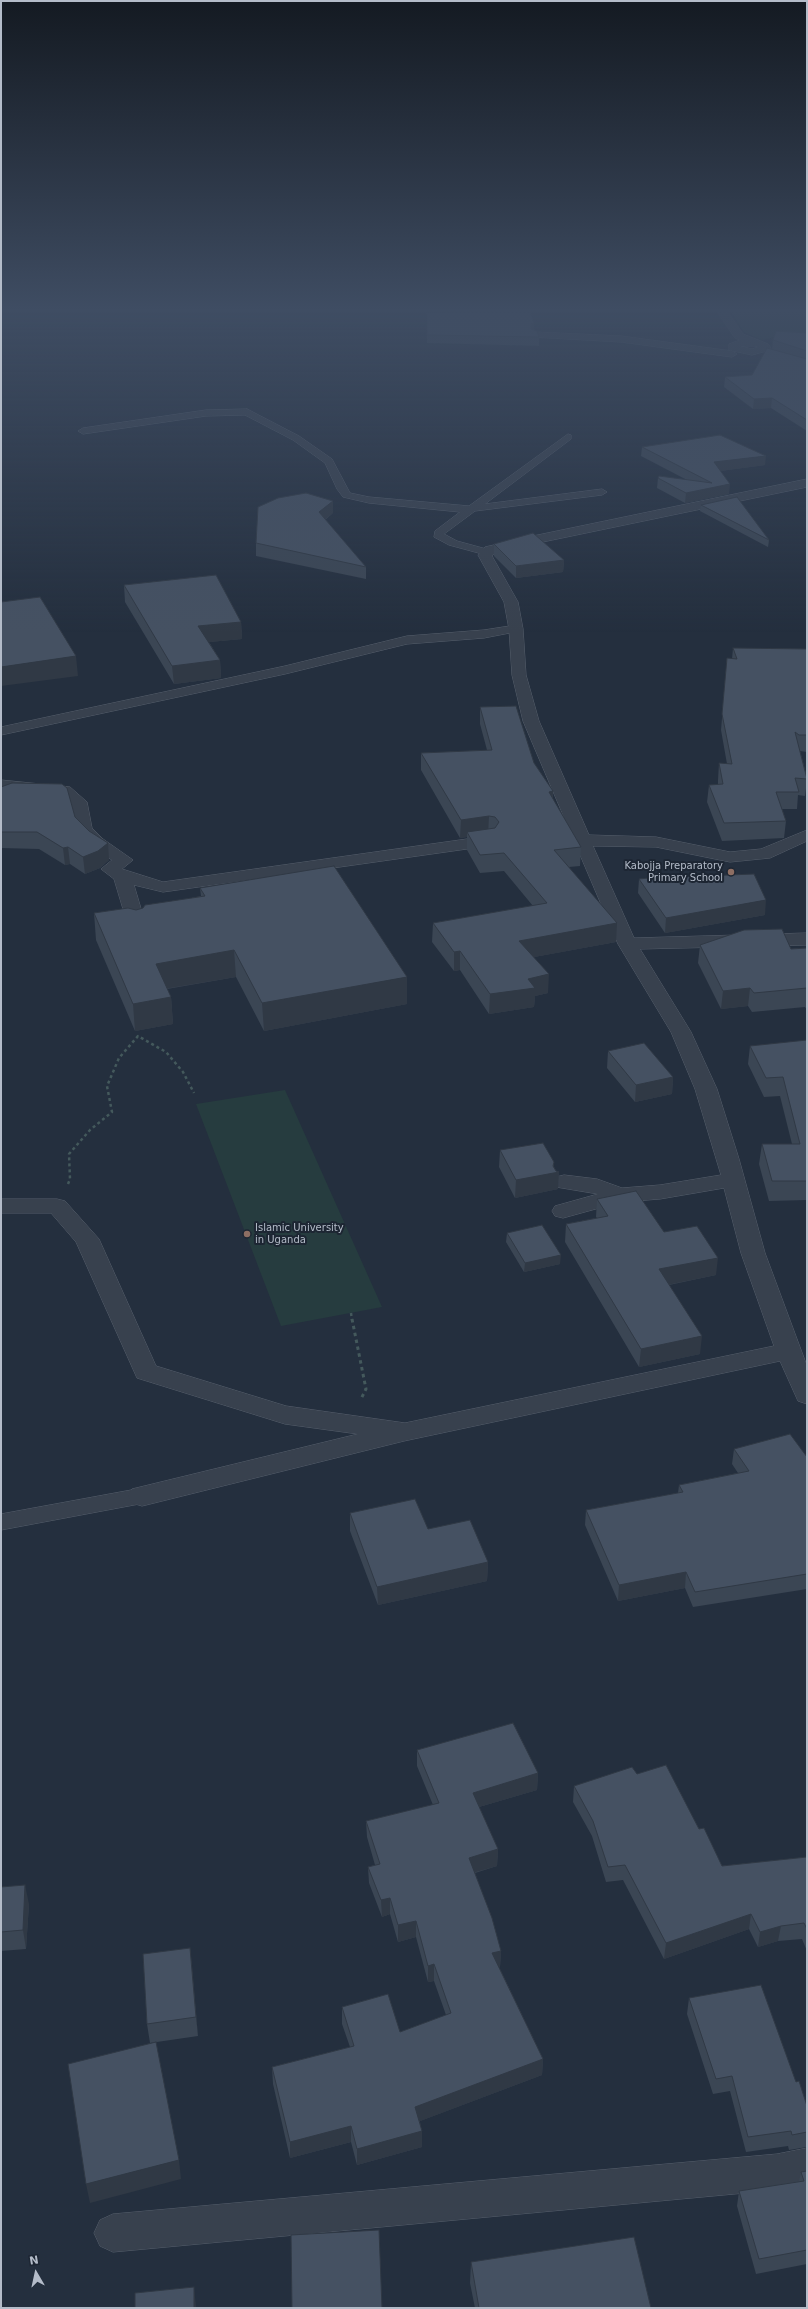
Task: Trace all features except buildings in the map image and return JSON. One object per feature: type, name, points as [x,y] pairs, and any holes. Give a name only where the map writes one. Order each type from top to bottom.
[{"type":"street","points":[[807,483],[598,526],[486,552],[485,559],[503,586],[511,602],[516,629],[519,675],[531,721],[628,944],[682,1032],[706,1089],[753,1253],[788,1351],[807,1395]]},
{"type":"street","points":[[1,785],[64,791],[79,802],[84,829],[97,843],[124,860],[110,869],[122,876],[163,887]]},
{"type":"street","points":[[583,840],[656,842],[691,850],[730,856],[764,854],[807,835]]},
{"type":"street","points":[[129,896],[163,887],[488,841]]},
{"type":"street","points":[[122,876],[138,929]]},
{"type":"street","points":[[628,944],[807,939]]},
{"type":"street","points":[[563,1211],[620,1195],[660,1192],[733,1180]]},
{"type":"street","points":[[564,1182],[597,1186],[620,1195]]},
{"type":"street","points":[[1,1206],[57,1206],[87,1239],[146,1372],[285,1415],[404,1432]]},
{"type":"street","points":[[142,1496],[404,1432],[788,1351]]},
{"type":"street","points":[[113,2233],[777,2172],[807,2166]]},
{"type":"lane","points":[[83,431],[180,417]]},
{"type":"lane","points":[[256,417],[296,438],[329,461],[342,489],[347,495],[369,500],[468,509],[602,492]]},
{"type":"lane","points":[[486,552],[453,543],[439,537],[439,533],[443,528],[468,509],[568,437]]},
{"type":"lane","points":[[1,731],[285,670],[407,640],[484,634],[516,629]]},
{"type":"lane","points":[[1,1522],[142,1496]]},
{"type":"path","points":[[57,1206],[70,1179],[69,1154],[90,1130],[112,1112],[107,1086],[119,1058],[138,1036],[166,1052],[184,1072],[194,1093]]},
{"type":"path","points":[[348,1424],[366,1389],[351,1313]]},
{"type":"green space","points":[[285,1090],[382,1307],[281,1326],[196,1104]]},
{"type":"place","name":"Kabojja Preparatory Primary School","points":[[731,872]]},
{"type":"place","name":"Islamic University in Uganda","points":[[247,1234]]}]
